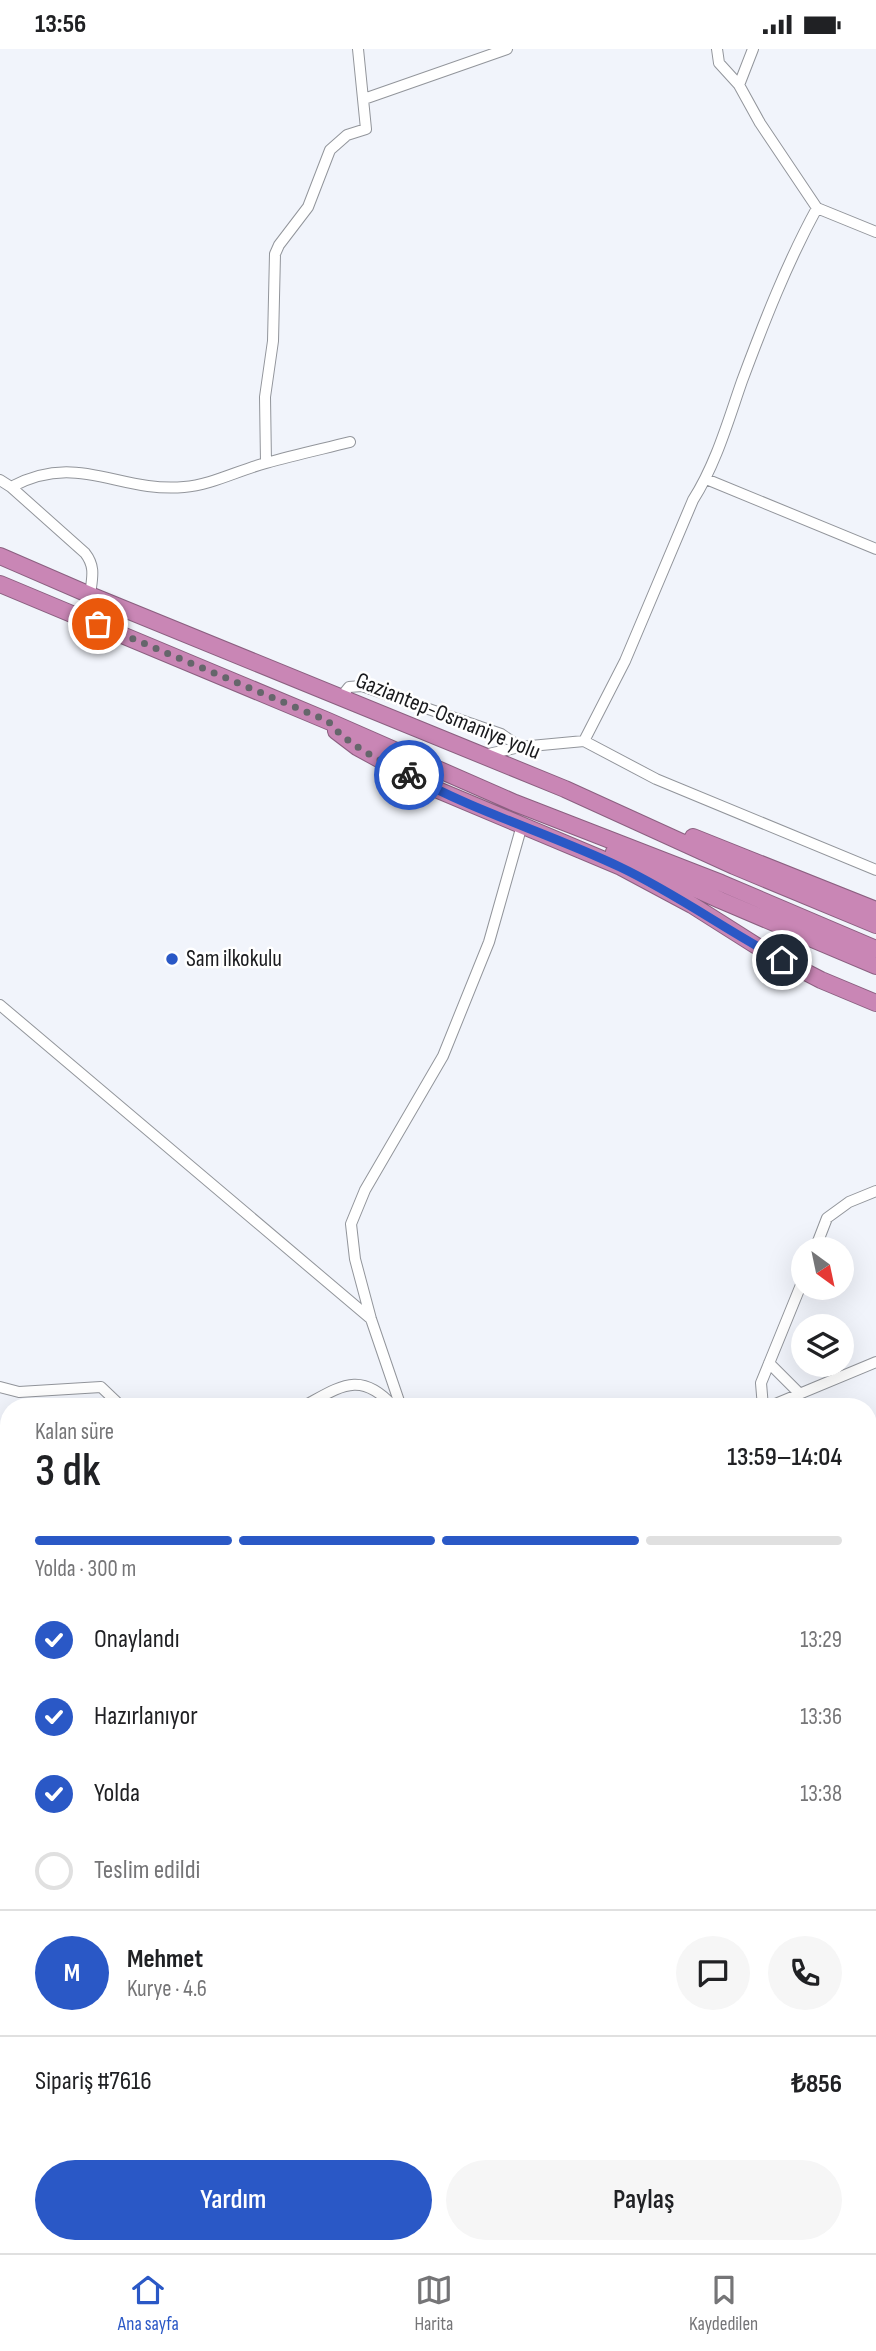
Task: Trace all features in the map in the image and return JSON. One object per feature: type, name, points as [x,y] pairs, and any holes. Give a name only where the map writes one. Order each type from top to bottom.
[{"type":"highway","name":"Gaziantep-Osmaniye yolu","points":[[0,556],[565,789],[734,866],[876,925]]},
{"type":"highway","points":[[0,584],[328,721],[515,803],[722,883],[876,949]]},
{"type":"highway","points":[[328,721],[341,737],[426,785],[631,872],[692,905],[763,950],[821,980],[876,1003]]},
{"type":"highway","points":[[565,789],[620,805],[876,910]]},
{"type":"highway","points":[[561,820],[606,848],[876,966]]},
{"type":"street","points":[[266,463],[265,397],[273,341],[275,254],[308,207],[330,150],[347,135],[366,129],[358,49]]},
{"type":"street","points":[[364,99],[507,49]]},
{"type":"street","points":[[717,49],[719,63],[739,85],[760,123],[817,208],[876,232]]},
{"type":"street","points":[[739,85],[753,49]]},
{"type":"street","points":[[584,741],[625,661],[693,500],[706,479],[796,246],[817,208]]},
{"type":"street","points":[[11,487],[42,473],[82,472],[150,487],[187,487],[266,463],[350,442]]},
{"type":"street","points":[[706,479],[876,549]]},
{"type":"street","points":[[0,480],[85,552],[93,569],[90,595]]},
{"type":"street","points":[[341,697],[349,687],[362,685],[503,735],[520,747]]},
{"type":"street","points":[[484,755],[520,747],[584,741],[656,779],[876,870]]},
{"type":"street","points":[[398,1398],[371,1319],[355,1259],[351,1224],[365,1190],[443,1056],[489,942],[522,825]]},
{"type":"street","points":[[0,1005],[371,1319]]},
{"type":"street","points":[[820,1237],[827,1218],[849,1202],[876,1191]]},
{"type":"street","points":[[762,1398],[761,1383],[795,1300]]},
{"type":"street","points":[[787,1398],[876,1362]]},
{"type":"street","points":[[769,1363],[799,1392]]},
{"type":"street","points":[[322,1398],[356,1383],[372,1386],[385,1398]]},
{"type":"street","points":[[0,1387],[19,1392],[102,1387],[113,1398]]},
{"type":"way so far","points":[[98,624],[328,721],[341,737],[409,775]]},
{"type":"place","name":"Sam ilkokulu","points":[[172,959]]},
{"type":"route","points":[[409,775],[426,785],[621,867],[692,905],[782,960]]}]
